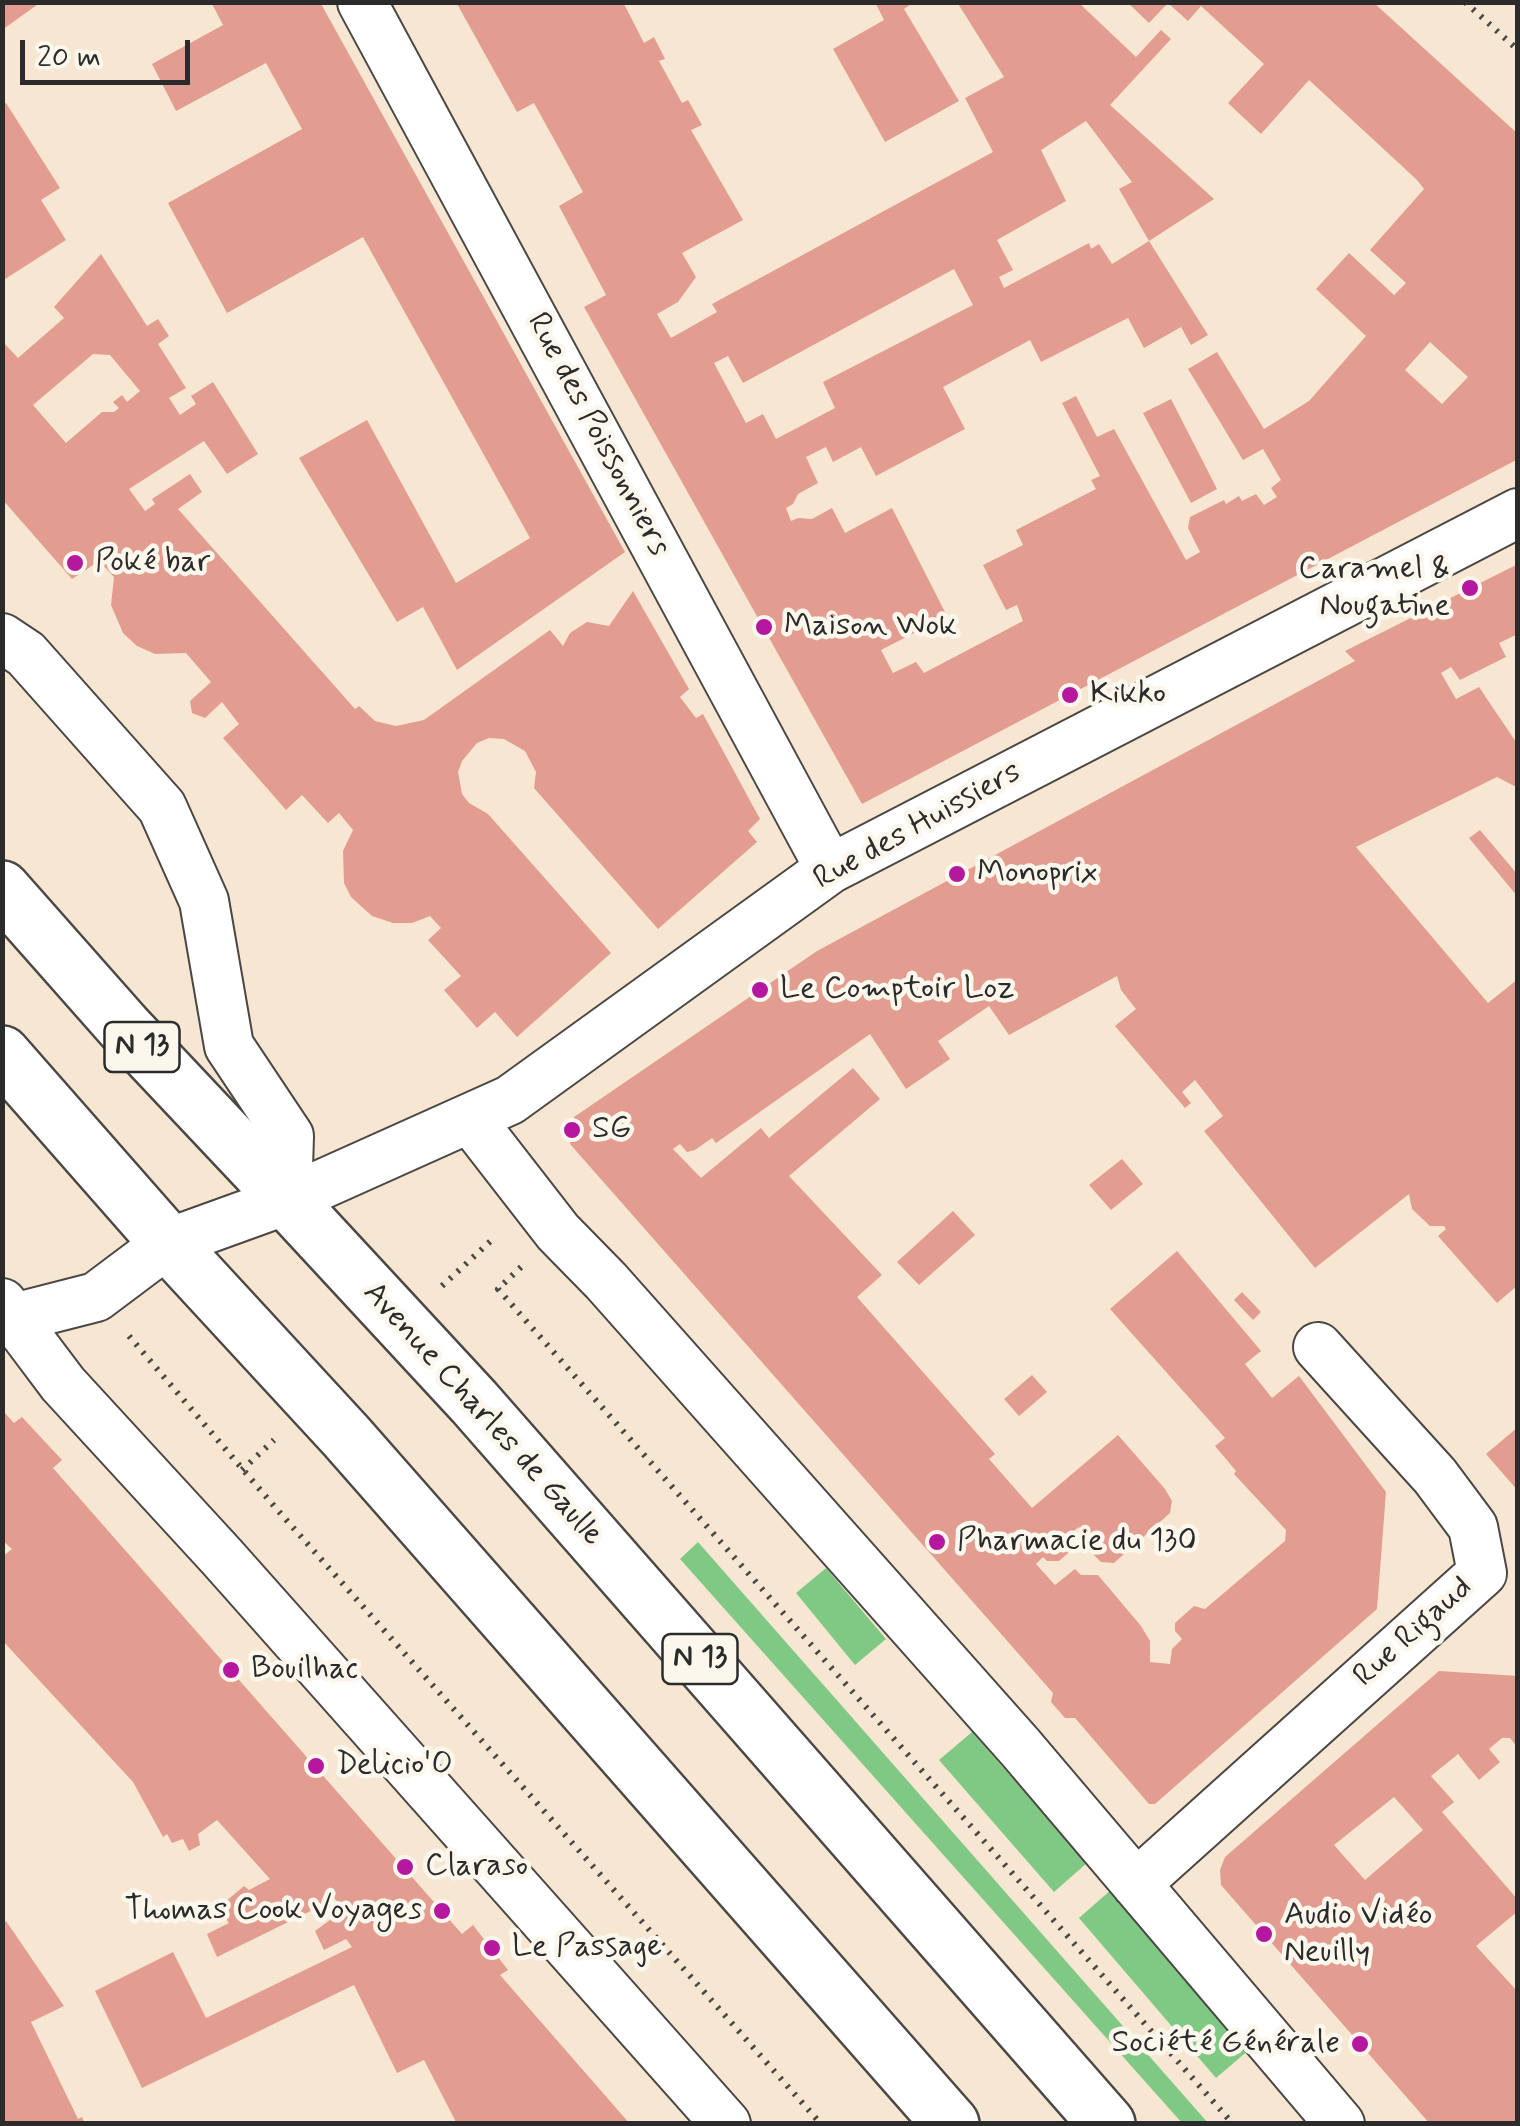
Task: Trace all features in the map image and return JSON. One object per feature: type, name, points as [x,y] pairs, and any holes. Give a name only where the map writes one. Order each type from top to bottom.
[{"type":"main road","name":"N 13","points":[[2,889],[286,1200]]},
{"type":"main road","points":[[2,1054],[346,1436],[951,2124]]},
{"type":"main road","name":"Avenue Charles de Gaulle","points":[[286,1200],[474,1402],[1107,2124]]},
{"type":"street","name":"Rue des Poissonniers","points":[[362,2],[830,869]]},
{"type":"street","name":"Rue des Huissiers","points":[[96,1296],[168,1242],[286,1200],[471,1120],[538,1082],[830,869],[1518,513]]},
{"type":"street","points":[[2,638],[26,654],[162,807],[204,902],[229,1046],[289,1136],[286,1200]]},
{"type":"street","points":[[471,1120],[558,1232],[606,1281],[994,1718],[1340,2124]]},
{"type":"street","points":[[96,1296],[6,1314],[62,1384],[222,1556],[726,2124]]},
{"type":"street","name":"Rue Rigaud","points":[[1136,1884],[1482,1572],[1472,1526],[1435,1476],[1318,1347]]},
{"type":"path","points":[[1465,2],[1518,50]]},
{"type":"path","points":[[498,1289],[1233,2124]]},
{"type":"path","points":[[96,1296],[242,1470],[822,2124]]},
{"type":"green space","points":[[698,1542],[1208,2123],[1182,2123],[680,1559]]},
{"type":"green space","points":[[826,1568],[886,1639],[855,1665],[796,1593]]},
{"type":"green space","points":[[972,1732],[1087,1863],[1054,1892],[939,1760]]},
{"type":"green space","points":[[1112,1889],[1250,2049],[1216,2078],[1079,1918]]},
{"type":"building","points":[[2,2],[41,2],[2,30]]},
{"type":"building","points":[[211,2],[320,2],[625,552],[457,670],[423,607],[397,622],[299,458],[367,420],[456,583],[530,538],[363,237],[227,313],[168,203],[302,129],[266,63],[176,111],[152,64],[223,25]]},
{"type":"building","points":[[456,2],[623,2],[644,43],[654,37],[665,59],[659,61],[682,103],[688,100],[702,125],[691,130],[743,220],[682,253],[696,277],[678,302],[657,314],[671,338],[717,312],[712,304],[993,152],[965,98],[1004,77],[957,2],[1078,2],[1136,57],[1161,30],[1171,39],[1110,105],[1214,199],[1149,241],[1208,335],[1191,345],[1181,327],[1144,348],[1128,318],[1041,362],[1030,340],[943,387],[965,429],[876,476],[861,447],[833,462],[826,447],[806,457],[818,483],[798,494],[786,508],[791,521],[812,519],[832,508],[845,533],[892,508],[947,616],[881,650],[893,673],[916,662],[924,673],[1023,621],[1017,605],[1006,610],[983,565],[1023,545],[1016,530],[1096,489],[1091,480],[1100,476],[1062,403],[1076,396],[1097,437],[1114,429],[1186,560],[1200,552],[1188,528],[1190,517],[1239,496],[1242,501],[1256,494],[1264,505],[1277,497],[1271,488],[1281,480],[1263,449],[1243,460],[1188,369],[1217,352],[1264,429],[1309,401],[1366,336],[1316,289],[1349,253],[1394,295],[1406,283],[1370,250],[1424,189],[1417,180],[1309,80],[1261,134],[1228,103],[1264,64],[1201,6],[1188,21],[1168,3],[1149,23],[1127,2],[1373,2],[1518,134],[1518,459],[862,804],[584,307],[606,295],[559,206],[583,192],[534,103],[517,112]],"holes":[[[1086,121],[1132,182],[1119,189],[1149,241],[1112,264],[1099,244],[1091,249],[1089,243],[1004,288],[999,277],[1013,270],[997,240],[1066,201],[1041,150]],[[954,269],[973,305],[823,382],[835,408],[776,439],[763,414],[746,423],[714,363],[728,356],[743,383]],[[1430,342],[1468,377],[1442,404],[1405,370]]]},
{"type":"building","points":[[875,2],[914,2],[904,9],[959,101],[885,142],[833,49],[884,20]]},
{"type":"building","points":[[6,103],[60,188],[41,200],[66,240],[2,281],[2,105]]},
{"type":"building","points":[[101,254],[147,326],[158,319],[169,336],[158,344],[186,388],[169,398],[180,415],[196,404],[191,396],[213,382],[258,454],[227,474],[204,441],[129,489],[145,511],[155,504],[152,499],[190,474],[202,492],[178,509],[355,709],[359,706],[375,721],[396,726],[424,720],[550,630],[563,646],[570,633],[587,622],[609,626],[633,591],[689,689],[680,697],[696,718],[703,714],[760,819],[748,831],[757,842],[658,929],[534,788],[536,772],[525,751],[504,739],[489,738],[477,743],[458,772],[462,794],[488,814],[611,953],[517,1037],[495,1012],[477,1028],[444,990],[461,976],[428,940],[441,928],[430,916],[412,923],[393,923],[372,916],[351,897],[344,883],[343,851],[353,830],[339,813],[328,823],[302,795],[286,810],[223,738],[239,724],[222,702],[205,718],[192,713],[190,701],[211,682],[186,653],[155,654],[137,646],[123,633],[111,605],[114,577],[99,561],[72,579],[2,499],[2,341],[18,358],[64,318],[54,307]],"holes":[[[93,354],[110,355],[140,391],[127,402],[122,395],[113,402],[119,408],[102,412],[66,443],[33,405]]]},
{"type":"building","points":[[1171,399],[1217,489],[1191,503],[1143,413]]},
{"type":"building","points":[[1518,564],[1518,634],[1499,643],[1506,657],[1460,680],[1451,667],[1441,673],[1456,699],[1479,687],[1518,745],[1518,788],[1497,777],[1356,847],[1488,1003],[1518,979],[1518,1285],[1497,1303],[1438,1236],[1446,1229],[1444,1226],[1430,1226],[1412,1209],[1409,1194],[1315,1268],[1204,1131],[1223,1116],[1195,1080],[1182,1092],[1191,1103],[1185,1108],[1115,1026],[1136,1009],[1121,990],[1117,976],[1009,1035],[989,1006],[938,1041],[950,1059],[906,1089],[870,1034],[716,1143],[712,1138],[695,1150],[687,1152],[680,1144],[673,1149],[701,1178],[761,1128],[769,1138],[853,1068],[880,1099],[789,1176],[882,1275],[857,1297],[995,1454],[989,1459],[1032,1508],[1118,1435],[1165,1489],[1172,1501],[1170,1513],[1114,1563],[1101,1562],[1092,1553],[1098,1548],[1079,1527],[1071,1533],[1075,1547],[1059,1561],[1043,1557],[1036,1564],[1055,1585],[1075,1569],[1081,1575],[1098,1575],[1150,1641],[1150,1662],[1170,1664],[1172,1649],[1182,1639],[1175,1631],[1175,1623],[1194,1606],[1205,1609],[1285,1541],[1286,1530],[1234,1474],[1236,1471],[1215,1446],[1225,1438],[1110,1309],[1177,1251],[1261,1351],[1245,1364],[1272,1398],[1299,1376],[1386,1492],[1377,1609],[1155,1804],[1149,1804],[1075,1718],[1065,1718],[1051,1702],[1053,1693],[570,1144],[574,1117],[817,951],[1355,661],[1345,651]]},
{"type":"building","points":[[1480,830],[1518,875],[1518,897],[1469,838]]},
{"type":"building","points":[[1122,1159],[1143,1184],[1111,1210],[1089,1185]]},
{"type":"building","points":[[953,1211],[975,1235],[919,1285],[897,1262]]},
{"type":"building","points":[[1242,1292],[1261,1312],[1253,1320],[1234,1300]]},
{"type":"building","points":[[1032,1375],[1047,1392],[1019,1416],[1004,1399]]},
{"type":"building","points":[[2,1410],[14,1423],[22,1417],[62,1460],[53,1468],[462,1934],[473,1925],[508,1970],[500,1975],[630,2124],[457,2124],[424,2060],[397,2073],[354,1985],[142,2088],[95,1991],[173,1952],[206,2018],[352,1947],[346,1939],[324,1950],[315,1931],[345,1909],[330,1894],[327,1903],[217,1957],[207,1934],[229,1923],[218,1908],[244,1886],[249,1890],[270,1879],[217,1820],[198,1834],[200,1845],[189,1851],[183,1839],[172,1843],[167,1834],[163,1837],[133,1782],[2,1640],[2,1557],[12,1549],[2,1540]]},
{"type":"building","points":[[1518,1427],[1518,1491],[1486,1454]]},
{"type":"building","points":[[1439,1671],[1518,1676],[1518,1748],[1510,1738],[1502,1738],[1489,1749],[1500,1762],[1479,1780],[1458,1754],[1431,1776],[1454,1802],[1442,1812],[1518,1900],[1518,1911],[1476,1946],[1518,1992],[1518,2124],[1430,2124],[1221,1885],[1220,1870],[1225,1857]],"holes":[[[1394,1797],[1423,1830],[1365,1880],[1334,1845]]]},
{"type":"building","points":[[6,1921],[64,2006],[31,2022],[78,2119],[82,2117],[85,2124],[2,2124],[2,1923]]},
{"type":"place","name":"Poké bar","points":[[75,563]]},
{"type":"place","name":"Caramel & Nougatine","points":[[1470,588]]},
{"type":"place","name":"Maison Wok","points":[[764,627]]},
{"type":"place","name":"Kikko","points":[[1070,695]]},
{"type":"place","name":"Monoprix","points":[[957,874]]},
{"type":"place","name":"Le Comptoir Loz","points":[[760,990]]},
{"type":"place","name":"SG","points":[[572,1130]]},
{"type":"place","name":"Pharmacie du 130","points":[[937,1542]]},
{"type":"place","name":"Bouilhac","points":[[231,1670]]},
{"type":"place","name":"Delicio'O","points":[[316,1766]]},
{"type":"place","name":"Claraso","points":[[405,1867]]},
{"type":"place","name":"Thomas Cook Voyages","points":[[442,1911]]},
{"type":"place","name":"Audio Vidéo Neuilly","points":[[1264,1934]]},
{"type":"place","name":"Le Passage","points":[[492,1948]]},
{"type":"place","name":"Société Générale","points":[[1360,2044]]}]
